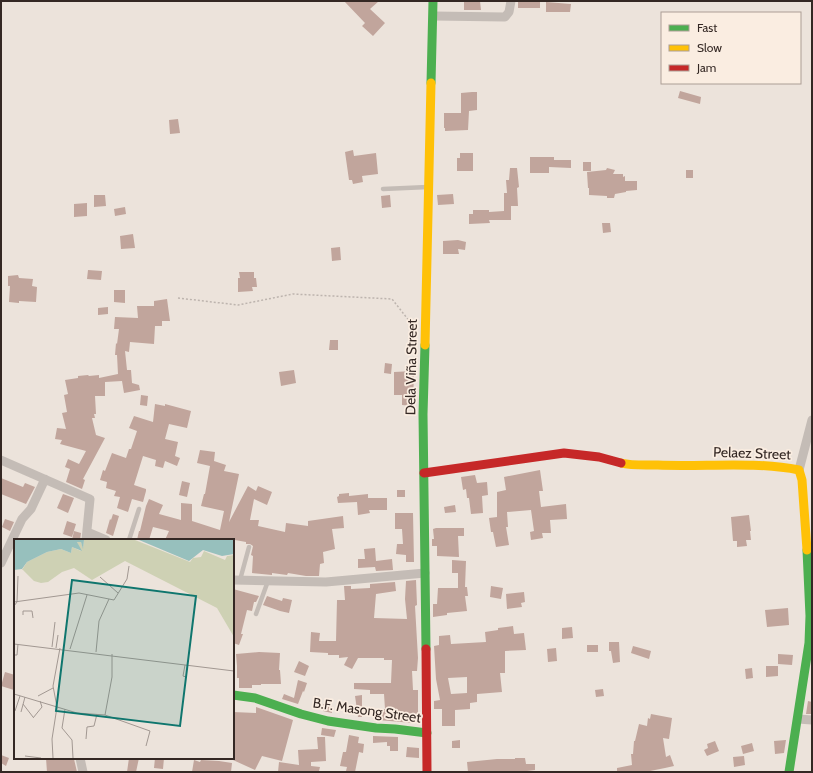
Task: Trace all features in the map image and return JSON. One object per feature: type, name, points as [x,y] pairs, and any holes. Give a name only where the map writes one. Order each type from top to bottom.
[{"type":"street","name":"Dela Viña Street","points":[[427,772],[423,414],[434,1]]},
{"type":"street","points":[[434,16],[505,17],[509,12],[511,1]]},
{"type":"street","points":[[800,470],[812,420]]},
{"type":"street","name":"Pelaez Street","points":[[424,473],[564,453],[599,457],[623,464],[681,466],[761,465],[800,470],[808,518],[810,616],[809,643],[789,772]]},
{"type":"street","points":[[1,460],[90,499],[86,536],[101,539]]},
{"type":"street","points":[[1,563],[22,519],[31,509],[45,479]]},
{"type":"street","points":[[236,580],[326,582],[425,574]]},
{"type":"street","name":"B.F. Masong Street","points":[[234,695],[255,698],[301,714],[328,721],[427,733]]},
{"type":"street","points":[[798,719],[812,720]]},
{"type":"street","points":[[80,759],[83,772]]},
{"type":"lane","points":[[383,189],[429,186]]},
{"type":"lane","points":[[128,539],[139,509]]},
{"type":"lane","points":[[236,580],[249,547]]},
{"type":"lane","points":[[256,614],[268,581]]},
{"type":"path","points":[[178,298],[238,305],[293,294],[392,299],[416,329]]},
{"type":"building","points":[[344,1],[379,1],[370,9],[385,23],[373,36],[362,26],[365,23]]},
{"type":"building","points":[[480,1],[481,10],[464,10],[464,2]]},
{"type":"building","points":[[518,1],[540,1],[540,8],[518,8]]},
{"type":"building","points":[[546,2],[571,4],[570,12],[546,12]]},
{"type":"building","points":[[680,91],[701,97],[700,104],[678,98]]},
{"type":"building","points":[[477,92],[477,110],[469,111],[468,130],[445,131],[444,113],[461,113],[461,93]]},
{"type":"building","points":[[178,119],[180,133],[170,134],[169,120]]},
{"type":"building","points":[[353,150],[354,156],[376,153],[378,174],[362,176],[363,182],[353,184],[352,180],[349,180],[345,152]]},
{"type":"building","points":[[460,153],[473,153],[473,171],[457,171],[457,158],[460,158]]},
{"type":"building","points":[[530,157],[554,157],[554,160],[571,160],[571,168],[549,167],[549,173],[530,173]]},
{"type":"building","points":[[583,162],[591,162],[591,171],[583,171]]},
{"type":"building","points":[[510,168],[517,168],[519,187],[517,188],[518,206],[511,206],[511,220],[489,220],[490,223],[469,224],[469,214],[473,214],[473,210],[489,210],[489,212],[504,211],[504,193],[507,193],[506,180],[509,180]]},
{"type":"building","points":[[607,168],[615,170],[613,174],[623,174],[623,177],[625,176],[625,181],[637,181],[637,190],[615,194],[614,198],[589,195],[587,172],[606,170]]},
{"type":"building","points":[[686,170],[693,170],[693,178],[686,178]]},
{"type":"building","points":[[453,194],[454,204],[438,205],[437,195]]},
{"type":"building","points":[[94,195],[105,195],[106,206],[94,207]]},
{"type":"building","points":[[390,195],[391,207],[382,208],[381,196]]},
{"type":"building","points":[[87,203],[87,216],[74,217],[74,204]]},
{"type":"building","points":[[125,207],[126,214],[115,216],[114,209]]},
{"type":"building","points":[[602,223],[610,223],[611,232],[603,233]]},
{"type":"building","points":[[133,234],[135,248],[121,249],[120,236]]},
{"type":"building","points":[[458,240],[466,242],[465,250],[458,249],[459,254],[443,254],[443,241]]},
{"type":"building","points":[[340,247],[341,260],[332,261],[331,248]]},
{"type":"building","points":[[88,270],[102,271],[101,280],[87,279]]},
{"type":"building","points":[[239,272],[254,272],[257,287],[252,287],[253,291],[238,292],[238,278],[240,278]]},
{"type":"building","points":[[18,275],[19,278],[33,279],[32,286],[37,287],[36,302],[9,302],[10,286],[8,286],[8,276]]},
{"type":"building","points":[[114,290],[125,290],[125,303],[114,302]]},
{"type":"building","points":[[167,299],[170,321],[162,321],[162,326],[155,326],[154,344],[130,342],[129,352],[125,351],[127,370],[131,370],[132,383],[139,385],[140,390],[124,393],[122,381],[105,382],[105,396],[95,396],[96,414],[94,414],[95,418],[92,418],[96,435],[105,438],[83,479],[85,480],[82,489],[66,482],[70,469],[65,467],[68,459],[79,464],[86,451],[60,444],[62,440],[55,439],[57,428],[66,429],[62,413],[67,412],[64,395],[68,394],[65,380],[78,378],[78,376],[99,375],[99,378],[118,374],[117,355],[115,355],[119,329],[114,329],[115,317],[138,318],[137,306],[154,306],[154,301]]},
{"type":"building","points":[[108,307],[108,314],[98,315],[98,308]]},
{"type":"building","points":[[330,340],[338,340],[338,350],[329,350]]},
{"type":"building","points":[[385,363],[392,364],[391,374],[384,373]]},
{"type":"building","points":[[294,370],[296,383],[281,386],[279,372]]},
{"type":"building","points":[[414,371],[413,406],[402,405],[402,395],[394,395],[394,372]]},
{"type":"building","points":[[141,395],[148,396],[147,406],[140,405]]},
{"type":"building","points":[[155,404],[165,406],[165,404],[191,411],[187,428],[169,424],[165,439],[178,442],[175,456],[180,458],[177,466],[165,461],[163,468],[155,466],[156,460],[143,456],[134,485],[146,489],[146,491],[143,502],[132,499],[128,512],[117,508],[120,497],[114,496],[116,491],[106,488],[107,482],[100,480],[103,470],[105,471],[112,453],[126,458],[129,449],[131,449],[137,431],[129,428],[134,416],[153,422]]},
{"type":"building","points":[[200,450],[215,452],[214,461],[226,465],[224,471],[239,474],[229,522],[248,486],[256,491],[258,486],[272,492],[267,505],[254,499],[250,520],[259,520],[258,526],[285,532],[286,523],[308,526],[308,521],[343,516],[344,528],[332,529],[335,549],[323,552],[324,563],[320,564],[319,576],[306,576],[288,573],[287,575],[272,573],[272,575],[252,573],[253,556],[251,555],[253,546],[246,544],[246,542],[234,539],[165,539],[169,531],[153,527],[149,539],[137,539],[149,499],[163,505],[159,514],[181,520],[181,503],[192,504],[192,521],[220,530],[224,511],[201,506],[205,494],[210,466],[197,463]]},
{"type":"building","points":[[540,470],[543,491],[539,491],[541,507],[566,504],[567,519],[550,520],[551,533],[542,533],[543,538],[531,540],[530,532],[534,531],[531,510],[507,512],[508,527],[506,527],[509,545],[496,547],[493,532],[491,532],[489,518],[497,517],[497,492],[506,490],[504,477]]},
{"type":"building","points":[[475,475],[477,483],[487,482],[488,495],[482,496],[483,513],[471,514],[469,498],[467,498],[466,489],[463,490],[461,477]]},
{"type":"building","points":[[1,478],[23,487],[25,483],[35,487],[26,504],[1,494]]},
{"type":"building","points":[[182,481],[190,483],[187,497],[179,495]]},
{"type":"building","points":[[397,490],[405,490],[405,497],[397,497]]},
{"type":"building","points":[[349,493],[349,496],[368,494],[368,498],[387,498],[387,510],[369,510],[370,513],[358,515],[357,502],[338,503],[337,497],[339,494]]},
{"type":"building","points":[[63,494],[74,498],[68,513],[57,508]]},
{"type":"building","points":[[455,505],[456,512],[445,513],[444,507]]},
{"type":"building","points":[[395,513],[413,513],[414,562],[406,562],[406,555],[396,554],[397,544],[403,544],[402,529],[395,529]]},
{"type":"building","points":[[113,514],[119,516],[113,536],[106,533]]},
{"type":"building","points":[[749,515],[751,540],[746,540],[747,546],[737,547],[737,541],[733,541],[731,517]]},
{"type":"building","points":[[5,519],[14,522],[10,531],[2,527]]},
{"type":"building","points":[[67,521],[76,524],[72,537],[63,534]]},
{"type":"building","points":[[464,528],[464,536],[458,536],[459,557],[437,556],[437,546],[432,546],[432,539],[434,539],[433,529]]},
{"type":"building","points":[[74,531],[81,533],[80,539],[72,539]]},
{"type":"building","points":[[375,548],[376,561],[392,559],[393,570],[376,571],[375,567],[358,568],[358,559],[365,559],[364,549]]},
{"type":"building","points":[[452,560],[466,561],[465,587],[467,587],[468,596],[465,596],[467,611],[447,613],[447,615],[433,617],[433,604],[437,604],[438,588],[458,588],[458,573],[452,573]]},
{"type":"building","points":[[416,580],[417,605],[415,606],[418,658],[417,671],[412,671],[413,690],[418,690],[418,714],[413,716],[413,723],[378,720],[378,709],[385,709],[384,694],[370,694],[370,690],[354,689],[354,683],[391,683],[392,660],[384,660],[384,658],[358,658],[352,669],[344,665],[348,657],[339,658],[339,655],[310,652],[311,632],[320,633],[319,641],[336,641],[337,600],[345,600],[344,586],[351,586],[351,589],[370,588],[370,584],[395,582],[396,591],[376,594],[374,618],[407,619],[405,599],[406,581]]},
{"type":"building","points":[[491,586],[503,588],[501,599],[490,597]]},
{"type":"building","points":[[234,589],[259,596],[256,602],[254,602],[252,611],[247,610],[241,634],[243,634],[239,645],[234,643]]},
{"type":"building","points":[[524,592],[525,602],[521,603],[522,607],[507,609],[506,594]]},
{"type":"building","points":[[267,596],[282,601],[283,598],[292,600],[289,613],[263,605]]},
{"type":"building","points":[[788,608],[789,625],[767,627],[765,610]]},
{"type":"building","points":[[513,626],[514,634],[524,633],[526,650],[505,651],[505,673],[500,673],[502,692],[477,694],[477,702],[470,703],[470,709],[455,710],[455,726],[442,726],[442,709],[434,709],[434,701],[440,700],[436,679],[434,646],[439,645],[439,636],[450,635],[451,644],[486,642],[485,632],[498,630],[498,628]],"holes":[[[467,677],[467,693],[451,694],[448,678]]]},
{"type":"building","points":[[572,627],[573,638],[562,639],[562,628]]},
{"type":"building","points":[[609,642],[619,642],[620,662],[613,663],[611,651],[609,651]]},
{"type":"building","points":[[587,645],[598,645],[598,652],[587,652]]},
{"type":"building","points":[[633,646],[651,651],[649,659],[631,653]]},
{"type":"building","points":[[556,648],[557,661],[548,662],[547,649]]},
{"type":"building","points":[[259,652],[280,653],[279,670],[281,684],[261,684],[252,685],[252,688],[239,688],[236,654]]},
{"type":"building","points":[[778,654],[793,655],[792,665],[778,664]]},
{"type":"building","points":[[299,661],[309,666],[305,676],[294,672]]},
{"type":"building","points":[[766,666],[778,666],[778,676],[766,677]]},
{"type":"building","points":[[752,668],[753,678],[746,679],[745,669]]},
{"type":"building","points":[[5,672],[14,675],[14,690],[1,686]]},
{"type":"building","points":[[298,680],[307,683],[298,704],[282,699],[284,694],[294,698]]},
{"type":"building","points":[[603,689],[604,696],[596,697],[595,690]]},
{"type":"building","points":[[362,695],[362,717],[358,717],[355,696]]},
{"type":"building","points":[[808,701],[812,702],[812,714],[806,714]]},
{"type":"building","points":[[323,704],[331,704],[332,713],[323,711]]},
{"type":"building","points":[[256,707],[293,720],[282,761],[262,756],[255,770],[233,759],[234,712],[256,713]]},
{"type":"building","points":[[651,714],[672,718],[669,739],[663,738],[666,757],[670,755],[674,766],[650,772],[617,772],[617,768],[632,765],[631,754],[633,754],[634,741],[639,724],[647,726],[648,718],[650,719]]},
{"type":"building","points":[[322,728],[336,730],[334,737],[321,735]]},
{"type":"building","points":[[349,735],[359,737],[358,743],[364,744],[363,753],[359,752],[355,772],[346,771],[347,767],[340,766],[343,752],[346,752]]},
{"type":"building","points":[[373,736],[398,737],[398,751],[390,751],[390,746],[387,746],[387,742],[373,743]]},
{"type":"building","points":[[317,737],[325,737],[326,761],[311,762],[311,766],[320,767],[319,771],[278,772],[279,762],[299,765],[298,750],[318,749]]},
{"type":"building","points":[[460,740],[460,748],[452,748],[452,741]]},
{"type":"building","points":[[786,740],[784,753],[775,754],[774,741]]},
{"type":"building","points":[[715,741],[719,751],[707,756],[704,750],[708,748],[707,744]]},
{"type":"building","points":[[752,743],[754,751],[743,754],[741,746]]},
{"type":"building","points":[[407,747],[419,748],[419,758],[406,757]]},
{"type":"building","points":[[1,755],[9,758],[6,766],[1,763]]},
{"type":"building","points":[[744,756],[745,765],[734,767],[733,757]]},
{"type":"building","points":[[525,758],[526,764],[535,764],[535,770],[527,772],[468,772],[467,762]]},
{"type":"building","points":[[46,759],[74,759],[77,772],[47,772]]},
{"type":"building","points":[[129,759],[139,759],[136,772],[127,772]]},
{"type":"building","points":[[155,759],[164,759],[163,769],[154,768]]},
{"type":"building","points":[[194,760],[200,762],[201,760],[232,763],[231,772],[192,772]]},
{"type":"traffic: fast","points":[[431,83],[433,1]]},
{"type":"traffic: fast","points":[[425,345],[423,414],[426,649]]},
{"type":"traffic: fast","points":[[789,772],[809,643],[810,616],[807,550]]},
{"type":"traffic: fast","points":[[234,695],[255,698],[301,714],[328,721],[427,733]]},
{"type":"traffic: slow","points":[[425,345],[431,83]]},
{"type":"traffic: slow","points":[[621,463],[630,465],[747,465],[782,467],[799,470],[802,480],[807,550]]},
{"type":"traffic: jam","points":[[424,473],[564,453],[599,457],[621,463]]},
{"type":"traffic: jam","points":[[426,649],[427,772]]}]
